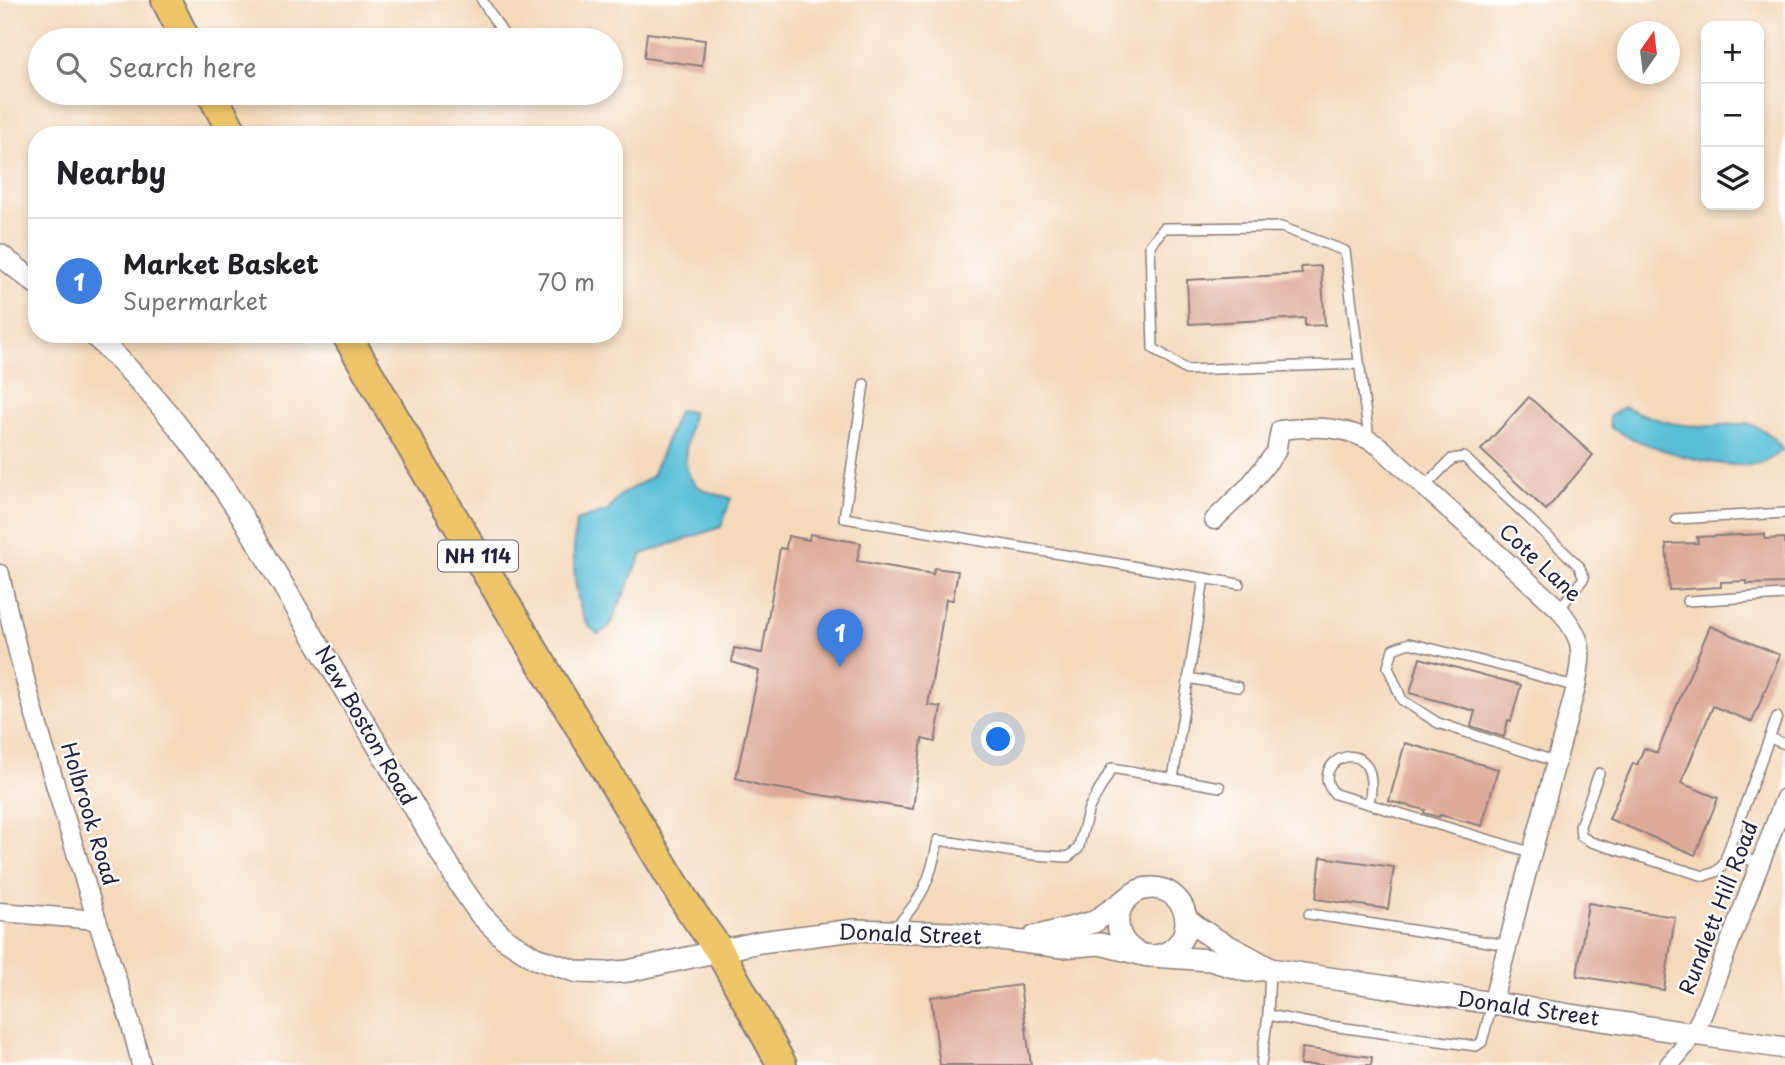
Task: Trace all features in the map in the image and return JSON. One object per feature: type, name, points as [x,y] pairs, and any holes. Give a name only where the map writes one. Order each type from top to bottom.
[{"type":"main road","points":[[166,0],[180,28]]},
{"type":"main road","points":[[218,105],[229,126]]},
{"type":"main road","name":"NH 114","points":[[351,343],[684,899],[719,950],[782,1065]]},
{"type":"street","points":[[0,255],[28,278]]},
{"type":"street","name":"New Boston Road","points":[[102,343],[143,384],[211,468],[248,526],[440,854],[480,914],[504,938],[535,958],[578,972],[628,971],[719,950]]},
{"type":"street","name":"Cote Lane","points":[[1214,520],[1248,487],[1276,452],[1280,429],[1326,426],[1342,429],[1379,446],[1559,609],[1576,632],[1581,647],[1576,687],[1492,1004]]},
{"type":"street","name":"Holbrook Road","points":[[0,574],[33,709],[121,990],[141,1065]]},
{"type":"street","name":"Rundlett Hill Road","points":[[1669,1065],[1701,1017],[1785,798]]},
{"type":"street","name":"Donald Street","points":[[1018,941],[1094,922],[1137,891],[1159,888],[1170,892],[1184,909],[1186,918],[1207,936],[1251,956],[1270,969]]},
{"type":"street","points":[[1128,898],[1121,907],[1119,929],[1130,948],[1146,955],[1163,955],[1173,950],[1181,942],[1186,918]]},
{"type":"street","points":[[0,912],[97,920]]},
{"type":"street","name":"Donald Street","points":[[719,950],[830,932],[893,930],[953,933],[1062,947],[1100,944],[1146,955],[1210,960],[1247,971],[1270,969],[1785,1048]]},
{"type":"lane","points":[[482,0],[500,28]]},
{"type":"lane","points":[[1359,364],[1186,370],[1153,348],[1150,245],[1164,228],[1281,227],[1345,251],[1359,364],[1368,439]]},
{"type":"lane","points":[[864,384],[844,518],[1239,584]]},
{"type":"lane","points":[[1424,487],[1452,459],[1464,457],[1579,566],[1584,578],[1559,609]]},
{"type":"lane","points":[[1676,519],[1785,513]]},
{"type":"lane","points":[[1173,779],[1205,578]]},
{"type":"lane","points":[[1687,601],[1785,595]]},
{"type":"lane","points":[[1557,762],[1438,723],[1402,700],[1388,667],[1393,649],[1409,643],[1576,687]]},
{"type":"lane","points":[[1188,678],[1238,687]]},
{"type":"lane","points":[[1599,773],[1580,826],[1581,835],[1591,842],[1704,876],[1716,872],[1723,865],[1777,717]]},
{"type":"lane","points":[[1770,738],[1785,744]]},
{"type":"lane","points":[[1369,804],[1373,777],[1369,766],[1361,760],[1338,759],[1330,766],[1327,778],[1329,788],[1335,794],[1533,853]]},
{"type":"lane","points":[[893,930],[913,909],[927,885],[938,840],[1033,855],[1068,857],[1078,849],[1089,808],[1112,768],[1220,787]]},
{"type":"lane","points":[[1728,851],[1760,864]]},
{"type":"lane","points":[[1309,914],[1509,945]]},
{"type":"lane","points":[[1261,1065],[1268,1015],[1270,969]]},
{"type":"lane","points":[[1268,1015],[1476,1046],[1482,1042],[1492,1004]]},
{"type":"water","points":[[1624,407],[1677,424],[1754,426],[1764,430],[1783,450],[1760,464],[1724,464],[1684,456],[1644,443],[1611,428],[1609,417]]},
{"type":"water","points":[[679,410],[692,412],[686,462],[692,480],[706,491],[731,498],[721,527],[642,554],[609,627],[598,634],[586,622],[578,599],[574,559],[576,521],[608,511],[619,496],[652,476]]},
{"type":"building","points":[[647,33],[705,40],[702,66],[644,58]]},
{"type":"building","points":[[1321,266],[1325,325],[1305,326],[1305,318],[1189,324],[1187,280],[1302,274],[1301,267]]},
{"type":"building","points":[[1529,397],[1593,455],[1546,510],[1481,450]]},
{"type":"building","points":[[810,534],[861,543],[857,561],[933,574],[934,568],[958,571],[953,600],[946,599],[928,705],[941,707],[935,742],[922,739],[913,809],[762,786],[736,778],[759,671],[732,662],[734,648],[762,653],[780,548],[786,549],[788,536],[809,540]]},
{"type":"building","points":[[1765,534],[1765,539],[1785,538],[1785,583],[1721,582],[1721,587],[1669,590],[1666,544],[1698,543],[1697,537]]},
{"type":"building","points":[[1710,626],[1780,655],[1752,722],[1713,706],[1681,783],[1718,798],[1695,855],[1609,819],[1633,763],[1637,765],[1644,748],[1657,753]]},
{"type":"building","points":[[1420,658],[1521,685],[1504,737],[1471,726],[1475,711],[1410,693]]},
{"type":"building","points":[[1405,743],[1498,769],[1482,826],[1424,813],[1425,810],[1389,801]]},
{"type":"building","points":[[1321,857],[1394,867],[1388,909],[1316,899]]},
{"type":"building","points":[[1588,903],[1675,917],[1664,990],[1577,976]]},
{"type":"building","points":[[1020,985],[1031,1065],[940,1065],[931,997]]},
{"type":"building","points":[[1302,1048],[1372,1057],[1371,1065],[1300,1065]]},
{"type":"place","name":"Market Basket","points":[[840,667]]}]
